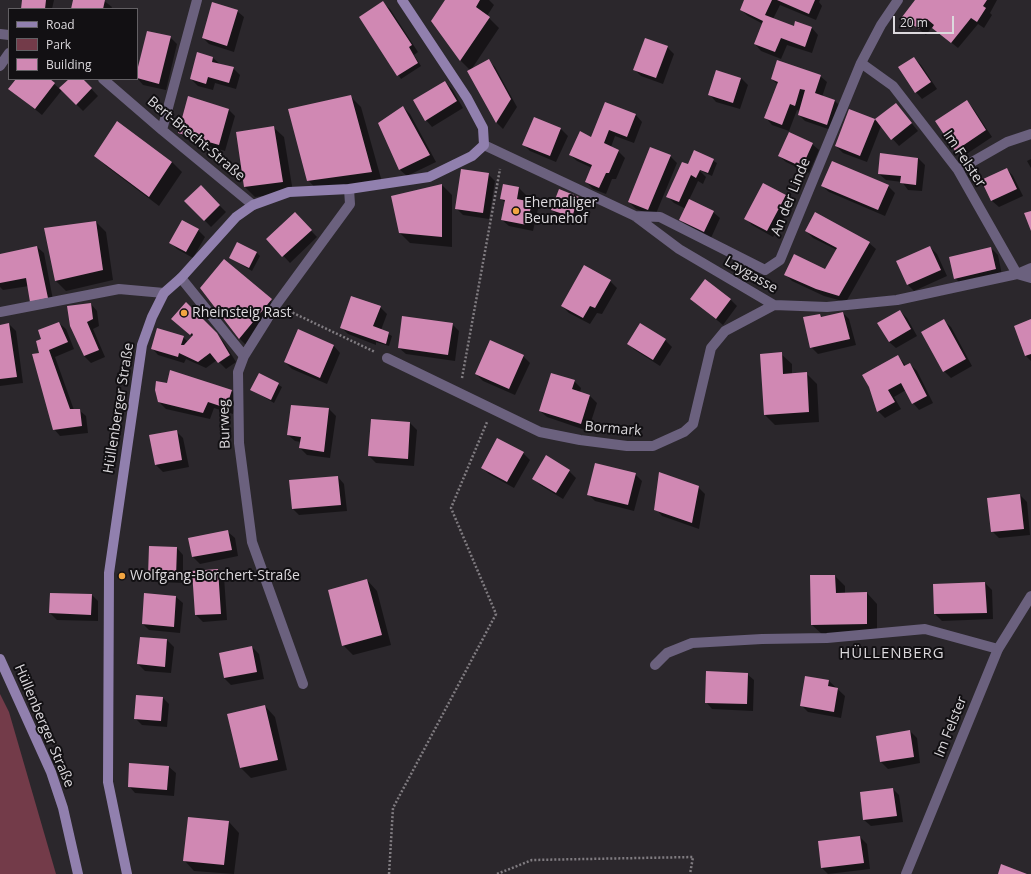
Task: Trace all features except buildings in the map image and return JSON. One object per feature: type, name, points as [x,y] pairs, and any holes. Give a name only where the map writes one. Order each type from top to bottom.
[{"type":"street","points":[[162,130],[197,0]]},
{"type":"street","points":[[402,0],[467,98],[483,128],[484,145]]},
{"type":"street","name":"An der Linde","points":[[635,216],[660,217],[765,270],[780,260],[861,63],[881,25],[898,0]]},
{"type":"street","points":[[0,66],[8,54]]},
{"type":"street","name":"Im Felster","points":[[861,63],[892,86],[958,170],[1017,274]]},
{"type":"street","name":"Bert-Brecht-Straße","points":[[104,80],[253,205]]},
{"type":"street","points":[[958,170],[1007,142],[1031,134]]},
{"type":"street","name":"Laygasse","points":[[484,145],[635,216],[679,248],[774,305],[827,307],[897,300],[1017,274],[1031,268]]},
{"type":"street","name":"Hüllenberger Straße","points":[[127,874],[108,782],[109,573],[142,345],[152,318],[164,293],[181,278],[236,217],[253,205],[289,192],[349,189],[429,177],[472,156],[484,145]]},
{"type":"street","name":"Burweg","points":[[303,684],[252,542],[239,443],[238,372],[244,356],[276,305],[350,204],[349,189]]},
{"type":"street","points":[[1017,274],[1031,278]]},
{"type":"street","points":[[181,278],[244,356]]},
{"type":"street","points":[[0,312],[118,289],[164,293]]},
{"type":"street","name":"Bormark","points":[[387,358],[540,432],[619,445],[653,446],[684,432],[693,424],[711,348],[724,330],[774,305]]},
{"type":"street","name":"Im Felster","points":[[906,874],[998,649],[1029,600]]},
{"type":"street","points":[[655,665],[667,653],[692,643],[762,639],[826,638],[925,629],[998,649]]},
{"type":"street","name":"Hüllenberger Straße","points":[[0,659],[51,772],[67,823],[78,874]]},
{"type":"path","points":[[460,392],[499,172],[504,155]]},
{"type":"path","points":[[276,305],[387,358]]},
{"type":"path","points":[[390,874],[393,808],[496,614],[451,508],[492,409]]},
{"type":"path","points":[[498,874],[532,860],[693,857],[690,874]]},
{"type":"green space","points":[[0,694],[9,712],[56,874],[0,874]]},
{"type":"place","name":"Ehemaliger Beunehof","points":[[516,211]]},
{"type":"place","name":"Rheinsteig Rast","points":[[184,313]]},
{"type":"place","name":"Wolfgang-Borchert-Straße","points":[[122,576]]},
{"type":"district","name":"HÜLLENBERG","points":[[892,654]]}]
